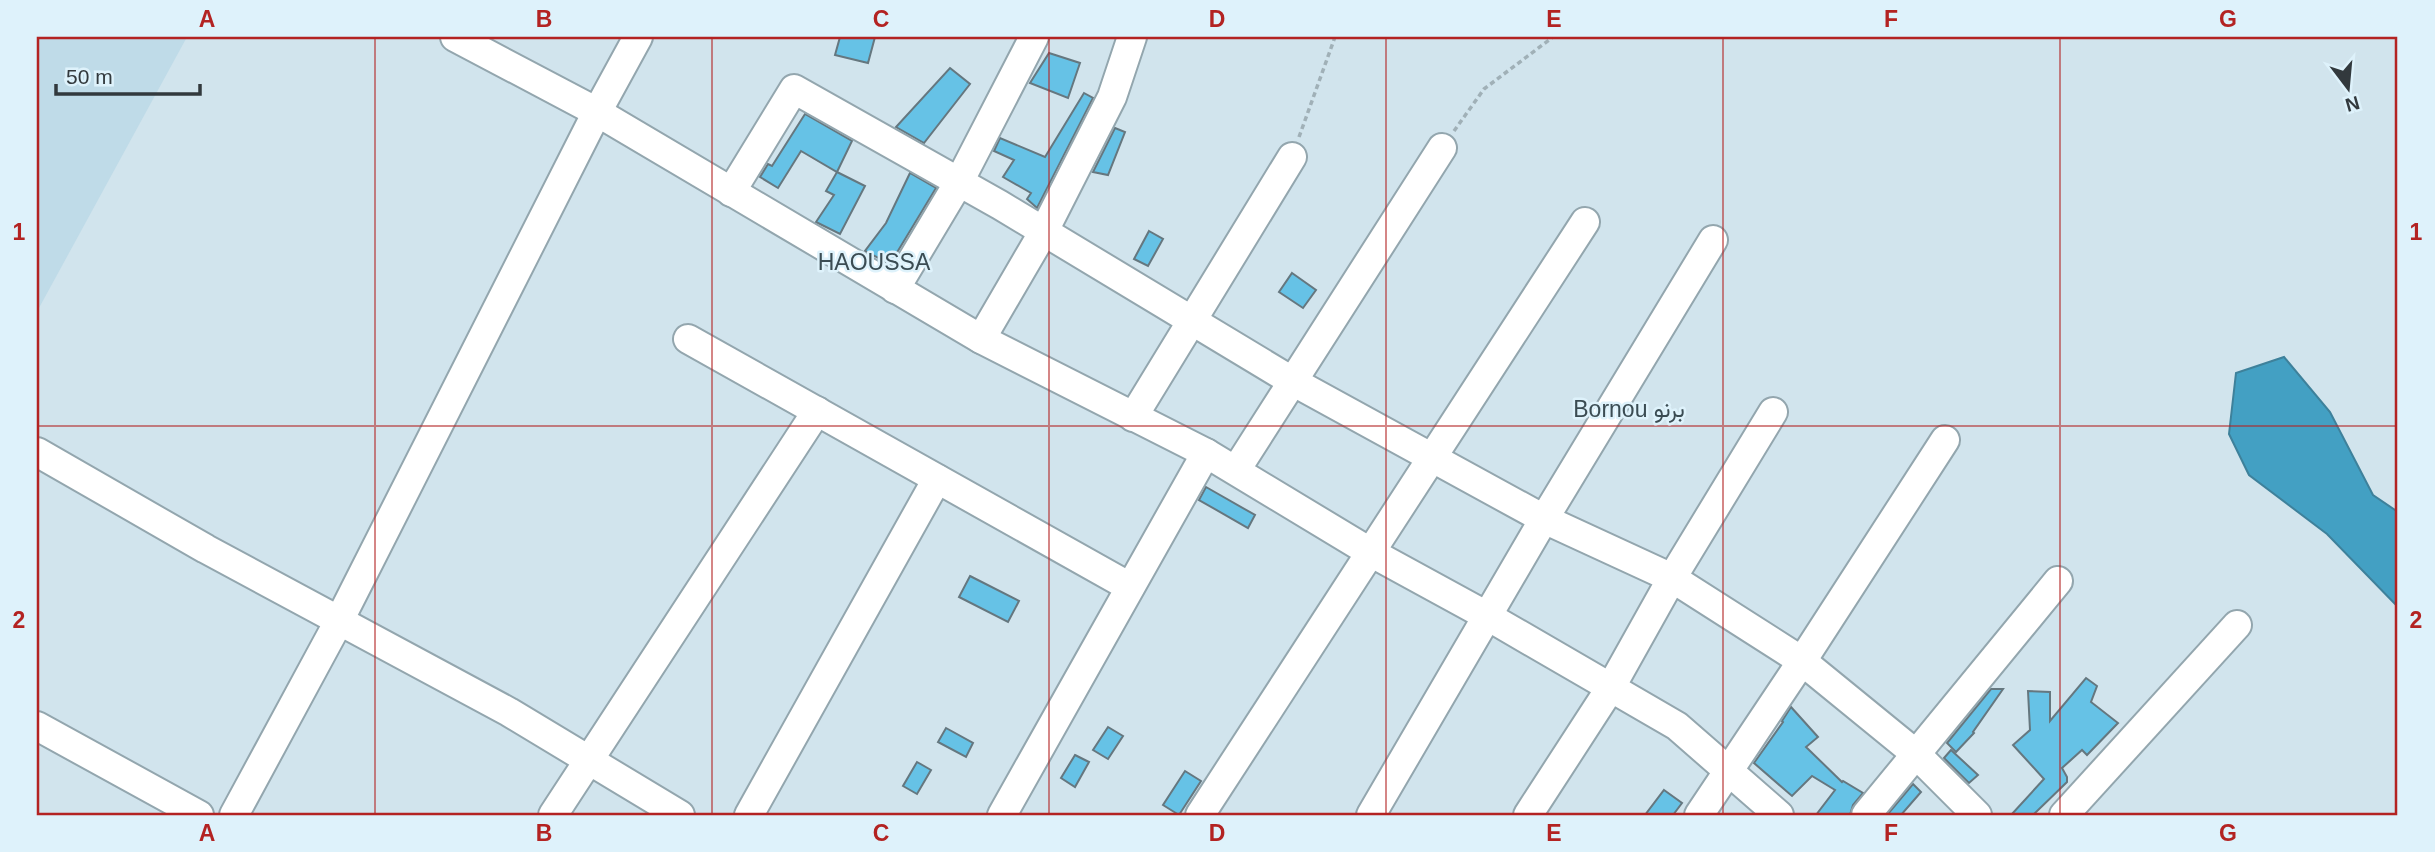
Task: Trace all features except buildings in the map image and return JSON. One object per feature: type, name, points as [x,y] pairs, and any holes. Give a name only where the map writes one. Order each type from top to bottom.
[{"type":"street","points":[[455,37],[597,112],[981,339],[1206,453],[1370,552],[1611,687],[1677,726],[1779,815]]},
{"type":"street","points":[[234,815],[339,621],[597,112],[638,37]]},
{"type":"street","points":[[895,289],[959,182],[1034,37]]},
{"type":"street","points":[[981,339],[1044,231],[1112,97],[1132,37]]},
{"type":"street","points":[[731,192],[794,89],[1044,231],[1292,381],[1544,519],[1672,579],[1802,661],[1916,754],[1977,815]]},
{"type":"street","points":[[1236,470],[1442,148]]},
{"type":"street","points":[[1133,417],[1292,157]]},
{"type":"street","points":[[1200,815],[1585,222]]},
{"type":"street","points":[[1371,815],[1544,519],[1713,240]]},
{"type":"street","points":[[688,339],[1130,587]]},
{"type":"street","points":[[553,815],[817,411]]},
{"type":"street","points":[[1528,815],[1611,687],[1672,579],[1773,412]]},
{"type":"street","points":[[1699,815],[1945,440]]},
{"type":"street","points":[[37,452],[206,549],[509,712],[680,815]]},
{"type":"street","points":[[1002,815],[1206,453]]},
{"type":"street","points":[[749,815],[937,479]]},
{"type":"street","points":[[1866,815],[2058,581]]},
{"type":"street","points":[[2064,815],[2237,625]]},
{"type":"street","points":[[37,726],[199,815]]},
{"type":"path","points":[[1292,157],[1335,37]]},
{"type":"path","points":[[1442,148],[1484,89],[1553,37]]},
{"type":"shaded area","points":[[37,37],[187,37],[39,308],[37,307]]},
{"type":"water","points":[[2284,357],[2330,412],[2373,495],[2398,512],[2398,607],[2327,534],[2249,475],[2229,434],[2236,373]]},
{"type":"district","name":"HAOUSSA","points":[[874,262]]},
{"type":"district","name":"Bornou برنو","points":[[1629,409]]}]
